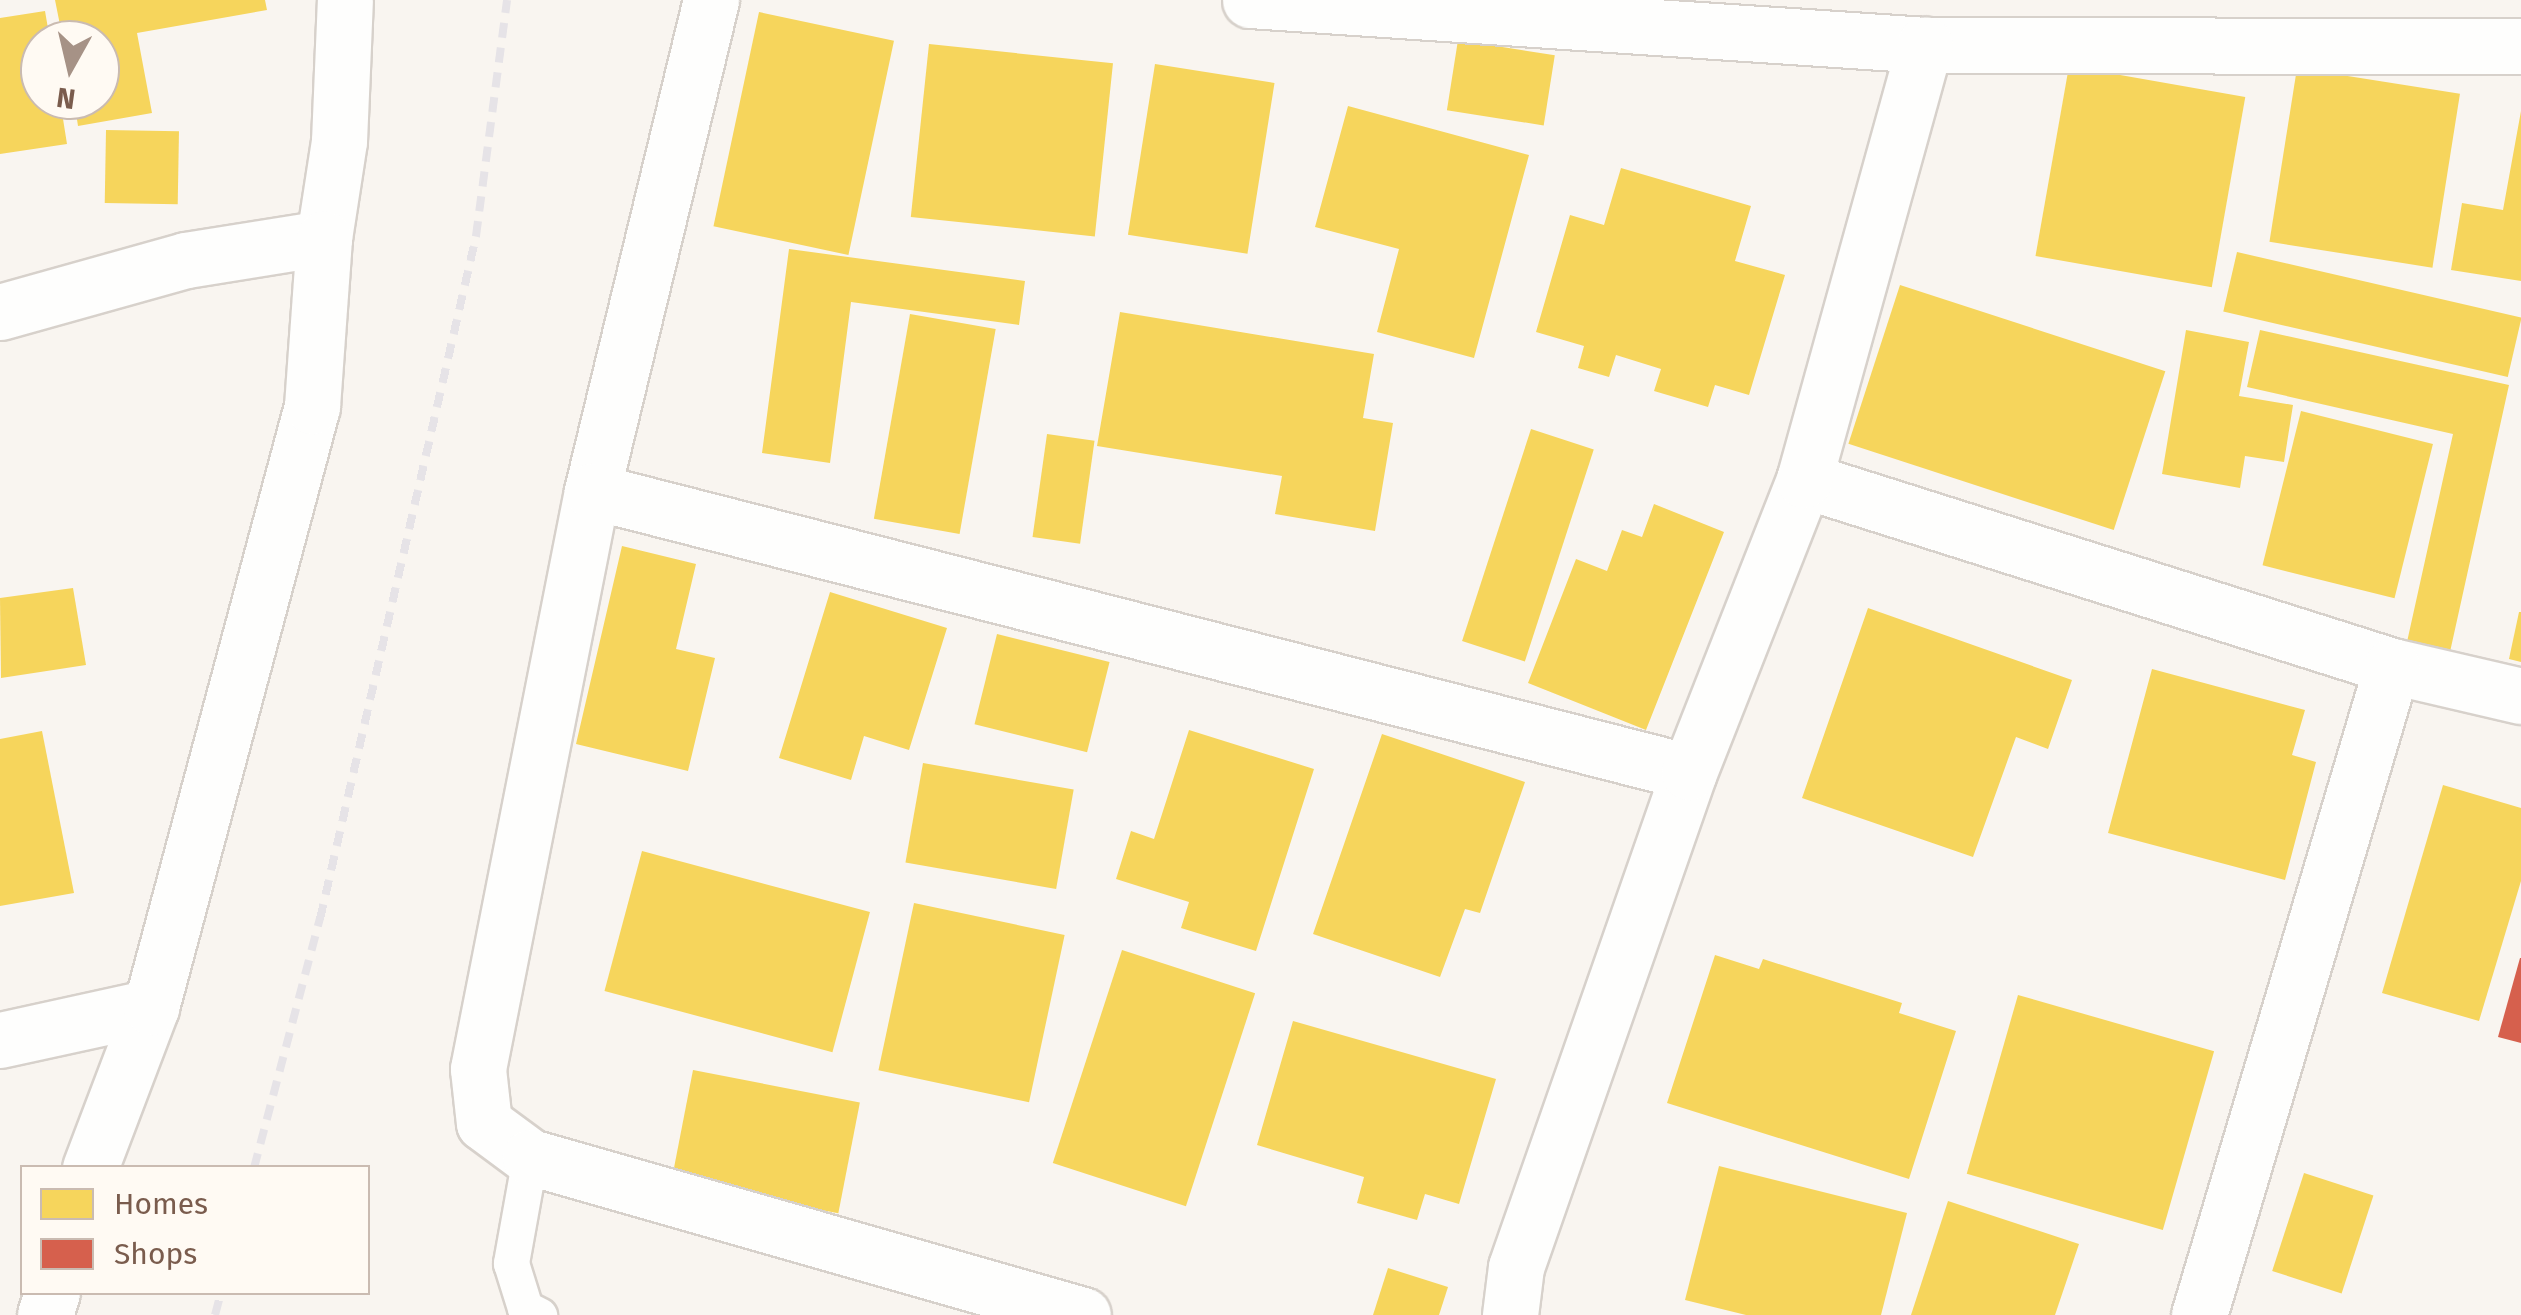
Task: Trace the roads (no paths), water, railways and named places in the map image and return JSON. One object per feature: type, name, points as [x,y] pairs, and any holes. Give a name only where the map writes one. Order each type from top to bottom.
[{"type":"street","points":[[91,1165],[150,1007],[312,406],[324,238],[339,142],[345,0]]},
{"type":"street","points":[[711,0],[592,492],[478,1070],[484,1124],[530,1157],[1083,1315]]},
{"type":"street","points":[[1250,0],[1925,45],[2300,22],[2521,46]]},
{"type":"street","points":[[1510,1315],[1516,1267],[1689,772],[1804,480],[1925,45]]},
{"type":"street","points":[[0,312],[186,260],[324,238]]},
{"type":"street","points":[[1804,480],[2392,666],[2521,696]]},
{"type":"street","points":[[592,492],[1689,772]]},
{"type":"street","points":[[2199,1315],[2392,666]]},
{"type":"street","points":[[0,1040],[150,1007]]},
{"type":"lane","points":[[530,1157],[511,1264],[525,1308],[538,1315]]},
{"type":"railway","points":[[255,1165],[320,919],[476,236],[507,0]]},
{"type":"railway","points":[[215,1315],[220,1295]]}]
